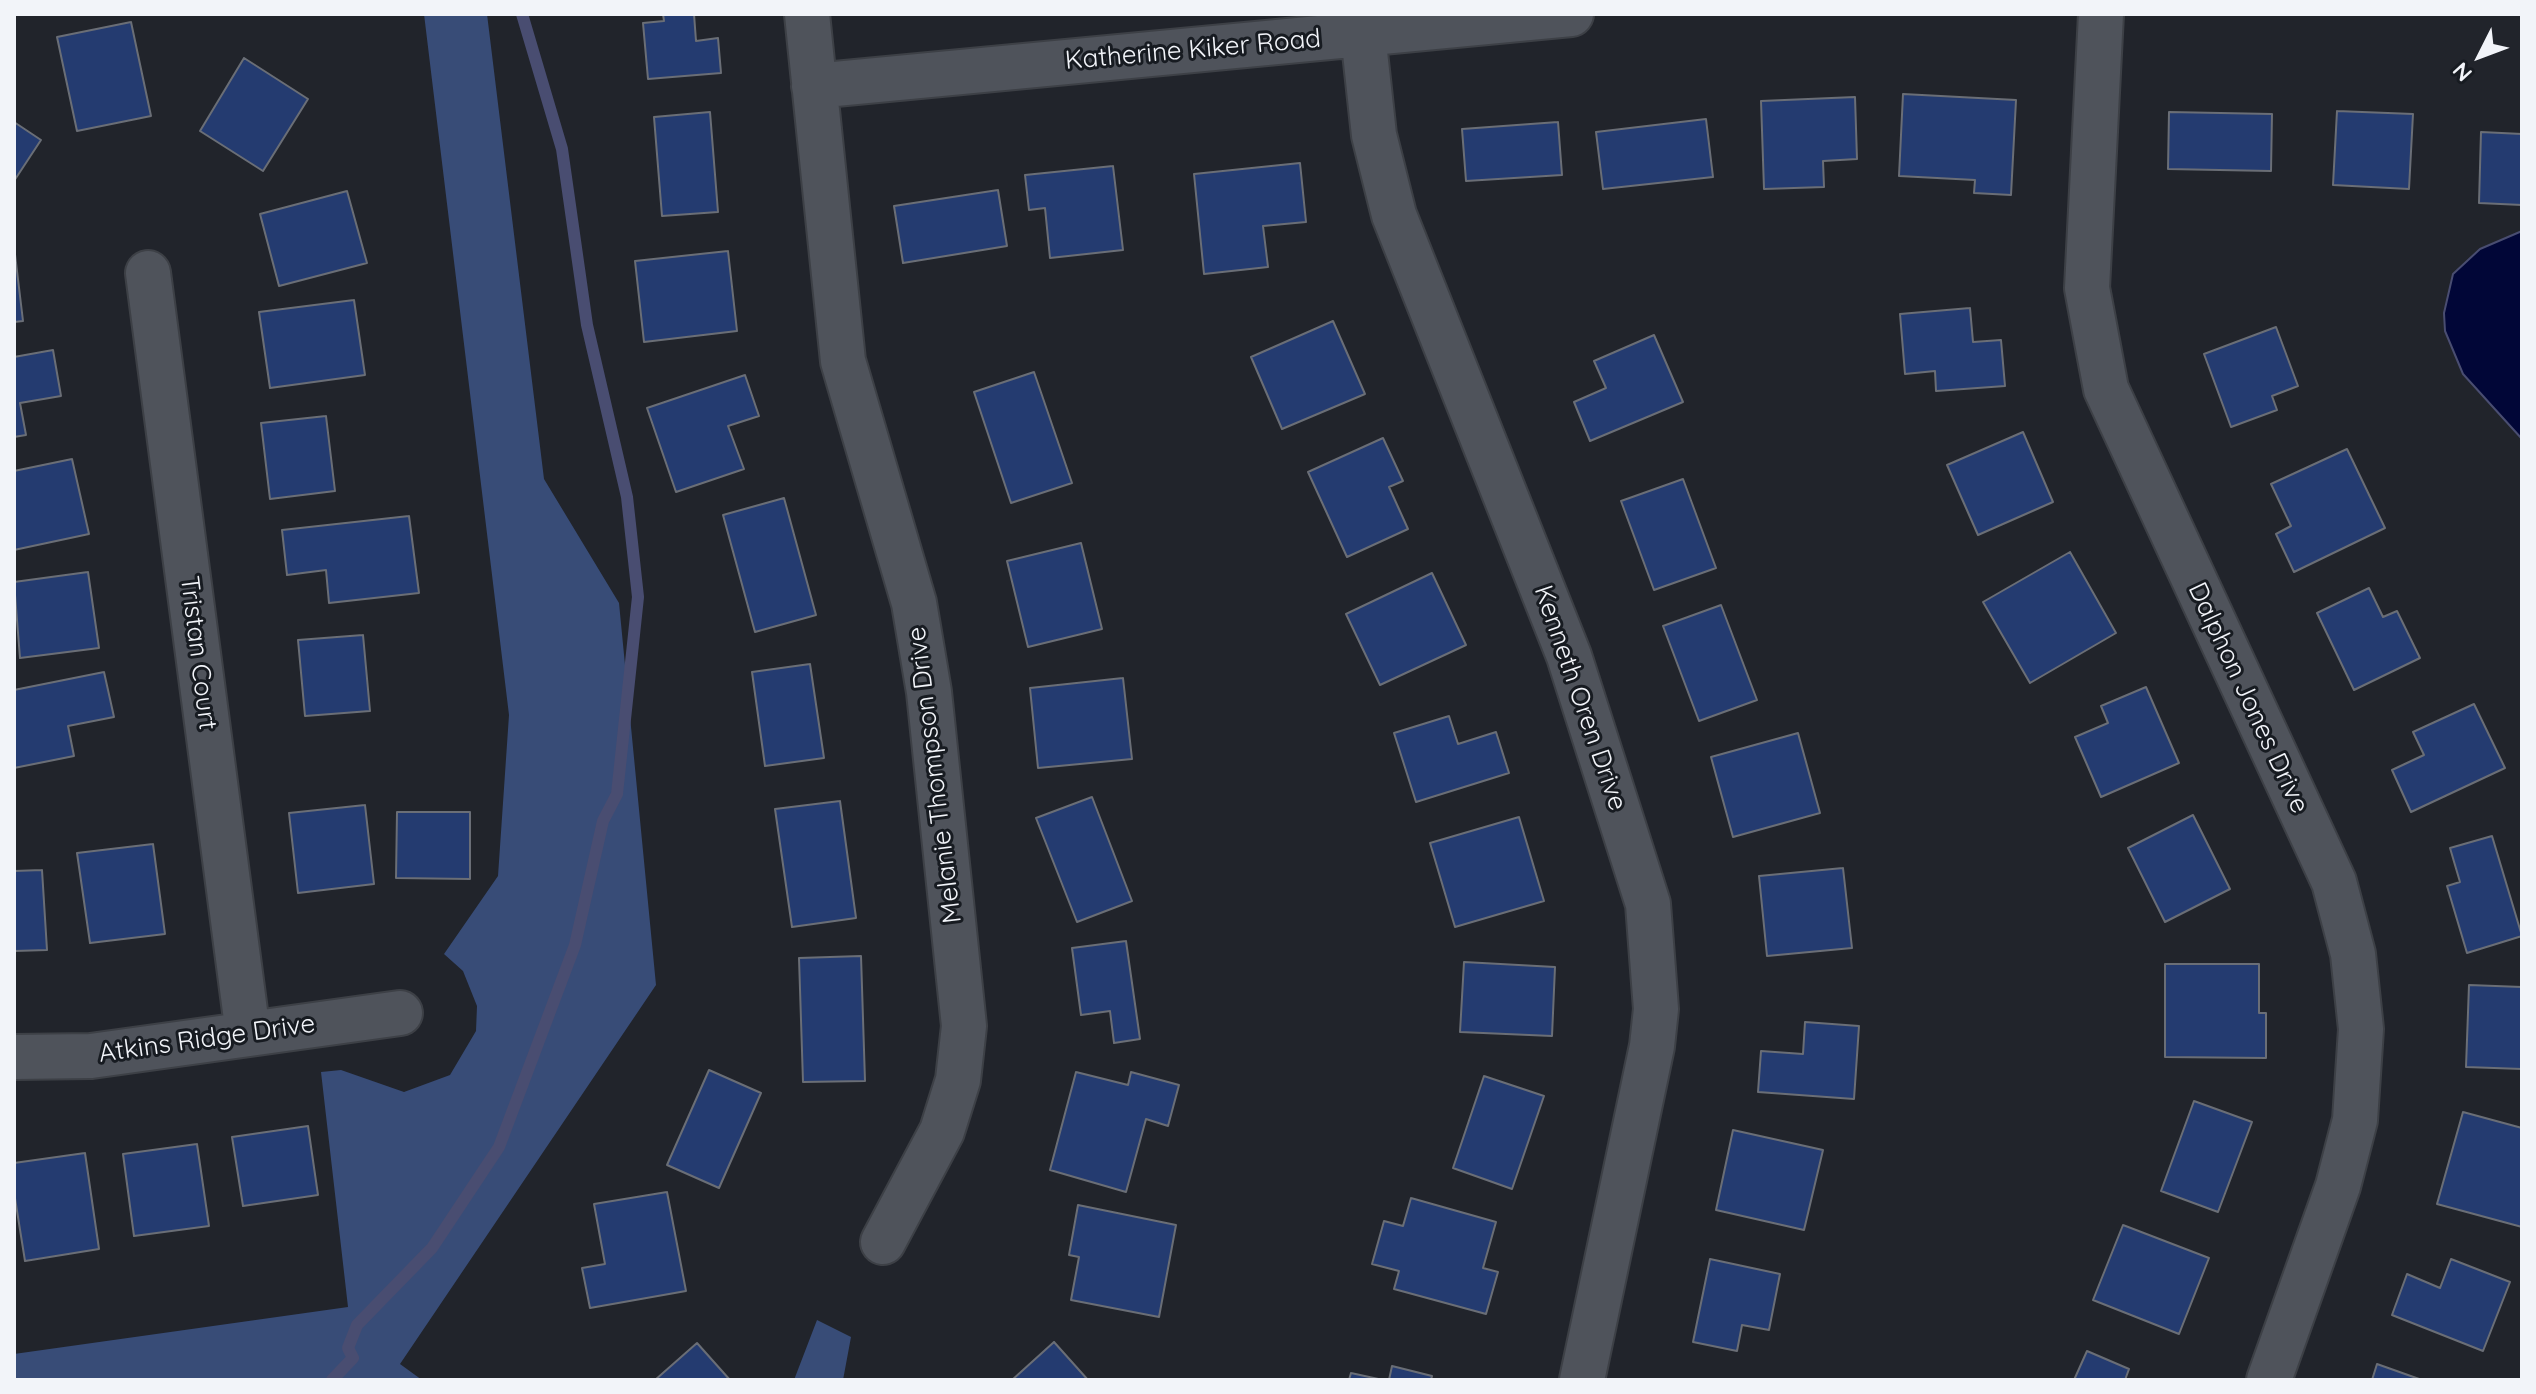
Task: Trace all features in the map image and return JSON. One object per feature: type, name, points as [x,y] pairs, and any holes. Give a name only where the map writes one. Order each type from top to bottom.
[{"type":"street","name":"Melanie Thompson Drive","points":[[807,14],[843,361],[914,603],[929,692],[964,1026],[958,1080],[942,1131],[883,1242]]},
{"type":"street","name":"Katherine Kiker Road","points":[[814,86],[1571,14]]},
{"type":"street","name":"Dalphon Jones Drive","points":[[2101,14],[2087,288],[2106,389],[2334,882],[2353,954],[2361,1029],[2355,1120],[2338,1186],[2269,1380]]},
{"type":"street","name":"Kenneth Oren Drive","points":[[1363,34],[1374,135],[1394,215],[1569,656],[1648,904],[1655,995],[1652,1046],[1582,1380]]},
{"type":"street","name":"Tristan Court","points":[[148,273],[248,1034]]},
{"type":"street","name":"Atkins Ridge Drive","points":[[14,1057],[91,1056],[400,1013]]},
{"type":"shaded area","points":[[424,14],[487,14],[544,479],[619,603],[656,985],[400,1364],[422,1380],[14,1380],[14,1354],[348,1307],[321,1072],[341,1070],[404,1092],[450,1075],[476,1031],[477,1006],[463,971],[444,954],[498,876],[509,715]]},
{"type":"shaded area","points":[[2522,231],[2522,439],[2463,374],[2445,331],[2444,313],[2453,274],[2480,249]]},
{"type":"shaded area","points":[[817,1320],[851,1337],[843,1380],[794,1380]]},
{"type":"building","points":[[663,14],[694,14],[696,41],[718,38],[721,73],[648,79],[643,23],[664,21]]},
{"type":"building","points":[[131,22],[151,116],[77,131],[57,37]]},
{"type":"building","points":[[244,58],[308,99],[263,171],[200,131]]},
{"type":"building","points":[[1903,94],[2016,100],[2011,195],[1974,193],[1975,180],[1899,176]]},
{"type":"building","points":[[1855,97],[1857,159],[1823,161],[1824,187],[1764,189],[1761,101]]},
{"type":"building","points":[[2337,111],[2413,114],[2409,189],[2333,185]]},
{"type":"building","points":[[710,112],[718,212],[662,216],[654,117]]},
{"type":"building","points":[[2169,112],[2272,114],[2271,171],[2168,169]]},
{"type":"building","points":[[1706,119],[1713,177],[1603,189],[1596,132]]},
{"type":"building","points":[[14,122],[41,140],[14,181]]},
{"type":"building","points":[[1558,122],[1562,175],[1466,181],[1462,129]]},
{"type":"building","points":[[2481,132],[2522,134],[2522,205],[2479,203]]},
{"type":"building","points":[[1300,163],[1306,222],[1263,226],[1268,267],[1204,274],[1194,174]]},
{"type":"building","points":[[1113,166],[1123,250],[1050,258],[1045,208],[1029,210],[1025,175]]},
{"type":"building","points":[[998,190],[1007,246],[903,263],[894,206]]},
{"type":"building","points":[[347,191],[367,263],[279,286],[260,214]]},
{"type":"building","points":[[14,246],[23,321],[14,322]]},
{"type":"building","points":[[728,251],[737,331],[644,342],[635,261]]},
{"type":"building","points":[[354,300],[365,375],[270,388],[259,312]]},
{"type":"building","points":[[1970,308],[1973,342],[2001,340],[2005,386],[1936,391],[1935,371],[1905,374],[1900,314]]},
{"type":"building","points":[[1333,321],[1365,394],[1282,429],[1251,357]]},
{"type":"building","points":[[2276,327],[2298,386],[2272,396],[2277,410],[2231,427],[2204,354]]},
{"type":"building","points":[[1654,335],[1683,402],[1590,441],[1574,402],[1606,388],[1594,361]]},
{"type":"building","points":[[53,350],[61,396],[20,403],[26,435],[14,437],[14,357]]},
{"type":"building","points":[[1034,372],[1072,483],[1011,503],[974,392]]},
{"type":"building","points":[[745,375],[759,416],[728,426],[744,469],[676,492],[647,408]]},
{"type":"building","points":[[326,416],[335,491],[270,499],[261,423]]},
{"type":"building","points":[[2023,432],[2053,502],[1978,535],[1947,465]]},
{"type":"building","points":[[1383,438],[1403,481],[1389,487],[1408,529],[1347,557],[1308,472]]},
{"type":"building","points":[[2347,449],[2385,528],[2294,572],[2276,534],[2291,526],[2271,484]]},
{"type":"building","points":[[72,459],[89,534],[14,550],[14,471]]},
{"type":"building","points":[[1683,479],[1716,568],[1654,590],[1621,501]]},
{"type":"building","points":[[784,498],[816,615],[755,632],[723,515]]},
{"type":"building","points":[[409,516],[419,593],[329,603],[326,570],[287,575],[282,530]]},
{"type":"building","points":[[1081,543],[1102,629],[1028,647],[1007,561]]},
{"type":"building","points":[[2070,552],[2116,633],[2030,683],[1983,602]]},
{"type":"building","points":[[88,572],[99,648],[20,658],[14,582]]},
{"type":"building","points":[[1432,573],[1466,645],[1380,685],[1346,614]]},
{"type":"building","points":[[2369,588],[2383,617],[2397,611],[2420,658],[2354,690],[2317,613]]},
{"type":"building","points":[[1721,605],[1757,700],[1699,721],[1663,626]]},
{"type":"building","points":[[363,635],[370,711],[305,716],[298,640]]},
{"type":"building","points":[[810,664],[824,758],[765,766],[752,672]]},
{"type":"building","points":[[104,672],[114,717],[68,726],[74,756],[14,768],[14,690]]},
{"type":"building","points":[[1123,678],[1132,759],[1038,768],[1030,688]]},
{"type":"building","points":[[2146,687],[2179,763],[2101,797],[2075,737],[2108,723],[2101,706]]},
{"type":"building","points":[[2474,704],[2505,768],[2411,812],[2392,770],[2424,755],[2413,732]]},
{"type":"building","points":[[1449,716],[1458,744],[1496,732],[1509,773],[1416,802],[1394,733]]},
{"type":"building","points":[[1798,733],[1820,813],[1733,837],[1711,757]]},
{"type":"building","points":[[1092,797],[1132,901],[1077,922],[1036,818]]},
{"type":"building","points":[[840,801],[856,918],[792,927],[775,809]]},
{"type":"building","points":[[365,805],[374,884],[298,893],[289,813]]},
{"type":"building","points":[[397,812],[470,812],[470,879],[396,878]]},
{"type":"building","points":[[2193,815],[2230,889],[2165,922],[2128,848]]},
{"type":"building","points":[[1519,817],[1544,901],[1455,927],[1430,843]]},
{"type":"building","points":[[2492,836],[2522,936],[2467,953],[2447,886],[2460,882],[2450,848]]},
{"type":"building","points":[[153,844],[165,934],[90,943],[77,853]]},
{"type":"building","points":[[1843,868],[1852,948],[1767,956],[1759,876]]},
{"type":"building","points":[[42,870],[47,950],[14,951],[14,871]]},
{"type":"building","points":[[1126,941],[1140,1039],[1114,1043],[1110,1011],[1081,1015],[1072,948]]},
{"type":"building","points":[[861,956],[865,1081],[803,1082],[799,958]]},
{"type":"building","points":[[1464,962],[1555,967],[1552,1036],[1460,1032]]},
{"type":"building","points":[[2165,964],[2259,964],[2259,1013],[2266,1013],[2266,1058],[2165,1057]]},
{"type":"building","points":[[2469,985],[2522,987],[2522,1069],[2466,1067]]},
{"type":"building","points":[[1805,1022],[1859,1026],[1854,1099],[1758,1092],[1761,1051],[1803,1054]]},
{"type":"building","points":[[709,1070],[761,1093],[719,1188],[667,1165]]},
{"type":"building","points":[[1076,1072],[1128,1085],[1131,1072],[1179,1085],[1168,1126],[1146,1119],[1126,1192],[1050,1170]]},
{"type":"building","points":[[1484,1076],[1544,1096],[1512,1189],[1453,1168]]},
{"type":"building","points":[[2194,1101],[2252,1122],[2218,1212],[2161,1191]]},
{"type":"building","points":[[2463,1112],[2522,1128],[2522,1227],[2437,1204]]},
{"type":"building","points":[[308,1126],[318,1195],[243,1206],[232,1137]]},
{"type":"building","points":[[1733,1130],[1823,1150],[1804,1230],[1716,1210]]},
{"type":"building","points":[[197,1144],[209,1226],[134,1236],[123,1154]]},
{"type":"building","points":[[85,1153],[99,1249],[25,1261],[14,1192],[14,1163]]},
{"type":"building","points":[[667,1192],[686,1291],[590,1308],[582,1268],[605,1264],[594,1204]]},
{"type":"building","points":[[1411,1198],[1496,1222],[1483,1268],[1498,1272],[1486,1314],[1394,1289],[1399,1271],[1372,1264],[1384,1221],[1403,1226]]},
{"type":"building","points":[[1078,1205],[1176,1225],[1159,1317],[1071,1300],[1079,1257],[1069,1255]]},
{"type":"building","points":[[2123,1225],[2209,1258],[2179,1334],[2093,1300]]},
{"type":"building","points":[[1710,1259],[1780,1274],[1769,1330],[1742,1325],[1737,1351],[1693,1342]]},
{"type":"building","points":[[2451,1259],[2510,1282],[2483,1351],[2392,1315],[2407,1274],[2440,1288]]},
{"type":"building","points":[[1054,1342],[1088,1380],[1012,1380]]},
{"type":"building","points":[[697,1343],[730,1380],[655,1380]]},
{"type":"building","points":[[2087,1351],[2129,1369],[2125,1380],[2074,1380]]},
{"type":"building","points":[[2377,1364],[2422,1380],[2372,1380]]},
{"type":"building","points":[[1392,1366],[1432,1376],[1431,1380],[1389,1380]]},
{"type":"building","points":[[1351,1373],[1383,1380],[1349,1380]]},
{"type":"waterway","points":[[332,1380],[353,1358],[348,1348],[357,1325],[432,1248],[499,1147],[575,945],[603,821],[617,794],[638,597],[627,497],[587,325],[562,149],[522,14]]}]
